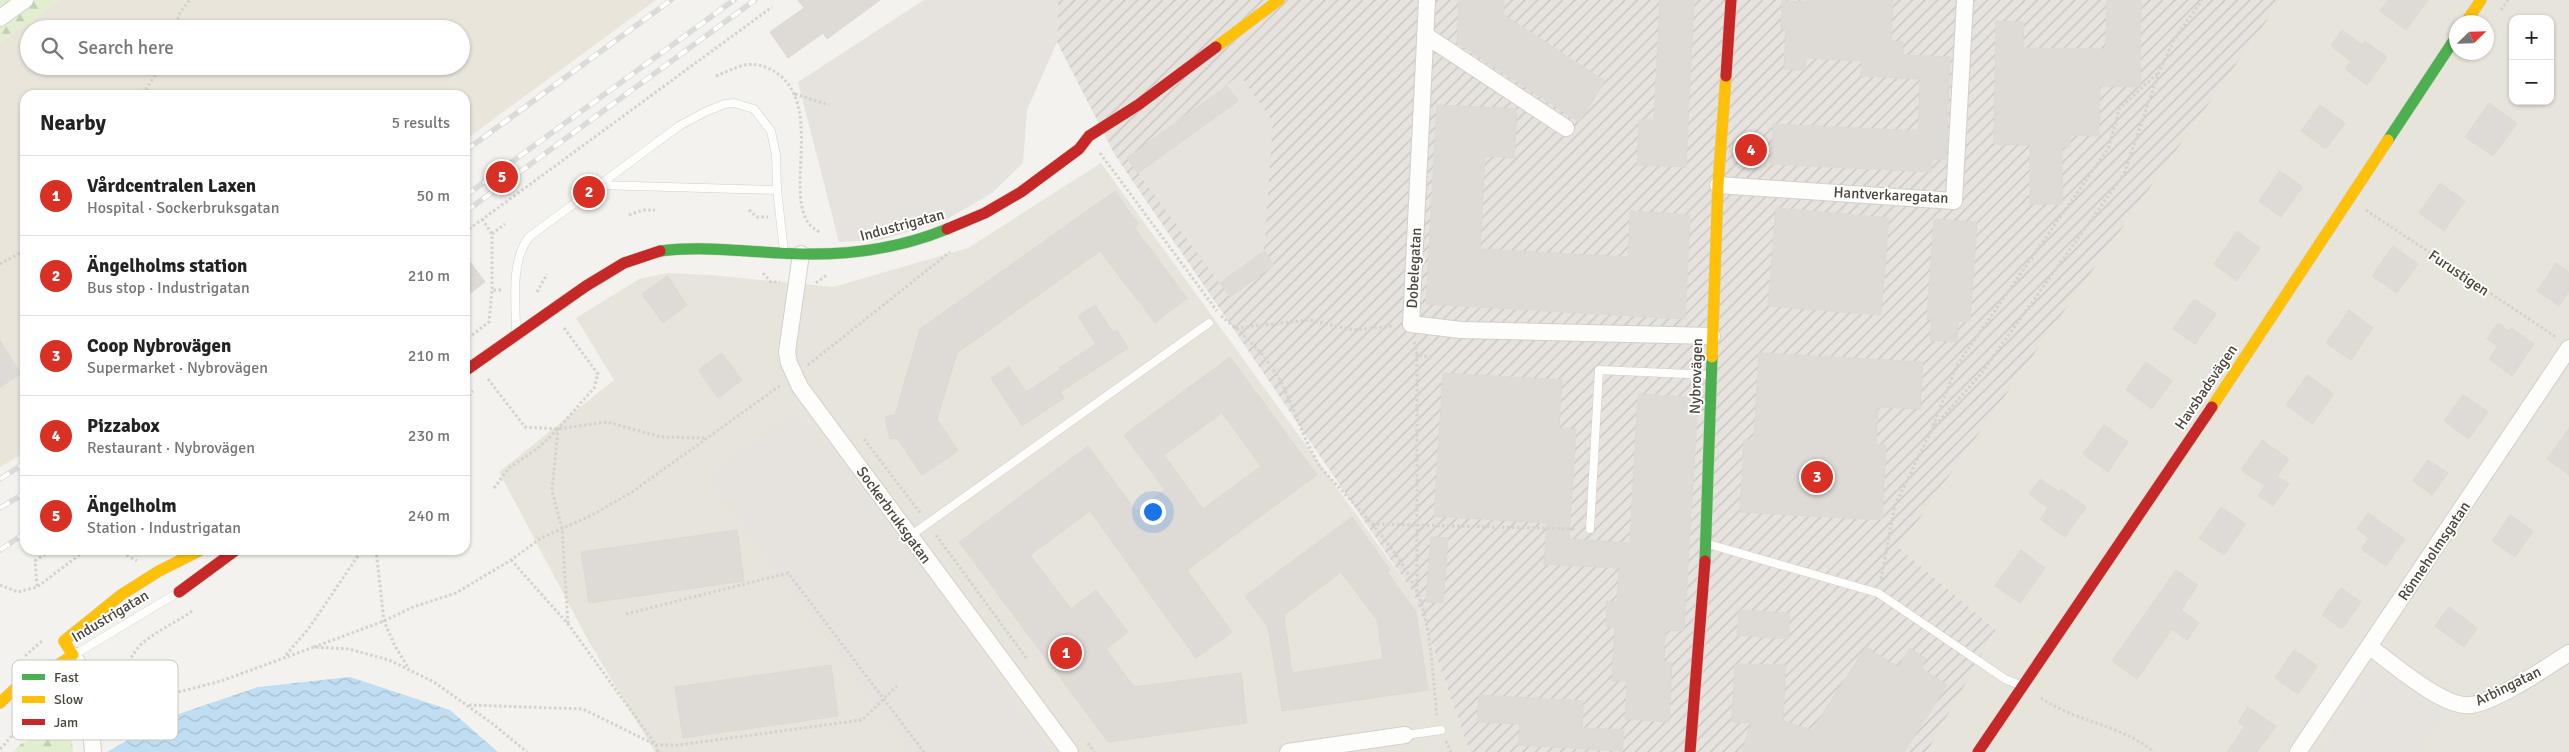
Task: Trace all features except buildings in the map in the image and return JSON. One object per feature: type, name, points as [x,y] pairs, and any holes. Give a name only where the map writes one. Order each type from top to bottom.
[{"type":"street","points":[[0,18],[26,0]]},
{"type":"street","name":"Industrigatan","points":[[470,367],[586,286],[624,263],[644,255],[662,251],[711,248],[830,254],[887,247],[929,236],[985,213],[1020,192],[1079,149],[1088,136],[1138,105],[1279,0]]},
{"type":"street","name":"Dobelegatan","points":[[1427,0],[1411,324],[1461,330],[1712,336]]},
{"type":"street","name":"Nybrovägen","points":[[1690,752],[1706,543],[1718,185],[1731,0]]},
{"type":"street","name":"Hantverkaregatan","points":[[1718,185],[1954,201],[1965,0]]},
{"type":"street","points":[[2471,15],[2481,0]]},
{"type":"street","points":[[1425,35],[1566,128]]},
{"type":"street","name":"Havsbadsvägen","points":[[1978,752],[2349,200],[2449,48]]},
{"type":"street","name":"Sockerbruksgatan","points":[[801,254],[787,352],[795,376],[910,536],[1070,752]]},
{"type":"street","name":"Rönneholmsgatan","points":[[2298,752],[2370,647],[2565,344]]},
{"type":"street","name":"Industrigatan","points":[[73,655],[64,641],[122,595],[158,571],[191,555]]},
{"type":"street","name":"Industrigatan","points":[[179,592],[229,555]]},
{"type":"street","name":"Arbingatan","points":[[2370,647],[2449,701],[2470,706],[2495,696],[2569,654]]},
{"type":"street","points":[[66,660],[73,655],[76,660]]},
{"type":"street","points":[[0,703],[12,692]]},
{"type":"street","points":[[1288,752],[1404,735]]},
{"type":"lane","points":[[516,335],[518,261],[524,244],[535,232],[679,126],[724,104],[734,103],[754,109],[771,131],[776,155],[777,190],[784,253]]},
{"type":"lane","points":[[599,185],[777,190]]},
{"type":"lane","points":[[910,536],[1209,323]]},
{"type":"lane","points":[[1590,529],[1600,370],[1711,375]]},
{"type":"lane","points":[[1706,543],[1878,593],[2004,679],[2024,686]]},
{"type":"lane","name":"Industrigatan","points":[[73,655],[179,592]]},
{"type":"lane","points":[[1404,735],[1440,730]]},
{"type":"path","points":[[178,20],[180,12],[190,0]]},
{"type":"path","points":[[1932,429],[1980,375],[2124,174],[2159,72],[2176,38],[2202,0]]},
{"type":"path","points":[[470,228],[772,7]]},
{"type":"path","points":[[716,76],[746,65],[761,65],[784,78],[794,94],[799,108],[803,148],[800,198],[802,211],[811,226],[828,234],[830,272],[815,284],[771,282],[761,271]]},
{"type":"path","points":[[1878,593],[1895,505],[1932,429],[1957,366],[2109,147],[2119,109],[2159,72]]},
{"type":"path","points":[[144,90],[155,75]]},
{"type":"path","points":[[794,94],[829,105]]},
{"type":"path","points":[[1088,136],[1220,315],[1262,355],[1281,383],[1313,456],[1321,468],[1372,524],[1398,559],[1417,592],[1425,618],[1440,730],[1451,752]]},
{"type":"path","name":"Furustigen","points":[[2349,200],[2565,344]]},
{"type":"path","points":[[629,215],[643,210],[655,210]]},
{"type":"path","points":[[482,220],[492,234]]},
{"type":"path","points":[[178,692],[221,681],[384,621],[413,607],[456,593],[511,560],[541,538],[592,515],[632,492],[795,376],[809,362],[956,248]]},
{"type":"path","points":[[0,264],[20,253]]},
{"type":"path","points":[[537,292],[548,274]]},
{"type":"path","points":[[815,284],[815,289]]},
{"type":"path","points":[[470,337],[490,322],[492,290]]},
{"type":"path","points":[[1235,328],[1309,320],[1354,330],[1411,324],[1416,354],[1417,592]]},
{"type":"path","points":[[494,488],[509,468],[538,448],[558,429],[594,388],[598,374],[561,324]]},
{"type":"path","points":[[1416,354],[1434,358]]},
{"type":"path","points":[[809,362],[812,369]]},
{"type":"path","points":[[481,382],[486,376],[526,427],[558,429],[607,422],[660,437],[706,438]]},
{"type":"path","points":[[470,394],[476,388]]},
{"type":"path","points":[[558,429],[552,491],[562,528],[568,624]]},
{"type":"path","points":[[858,432],[929,524],[1032,666]]},
{"type":"path","points":[[1372,524],[1590,529]]},
{"type":"path","points":[[37,587],[35,561],[44,555]]},
{"type":"path","points":[[0,584],[18,592],[37,587],[79,555]]},
{"type":"path","points":[[128,555],[143,563]]},
{"type":"path","points":[[285,656],[309,628],[359,555]]},
{"type":"path","points":[[377,555],[384,621],[395,646],[409,669]]},
{"type":"path","points":[[511,560],[568,624],[656,745],[658,752]]},
{"type":"path","points":[[626,614],[788,573],[886,698],[924,752]]},
{"type":"path","points":[[131,660],[144,642],[195,609]]},
{"type":"path","points":[[314,647],[349,649],[389,660],[409,669],[467,705],[526,752]]},
{"type":"path","points":[[467,705],[583,709],[656,745],[679,745],[862,720],[897,686]]},
{"type":"path","points":[[2024,686],[2058,710],[2139,739],[2154,752]]},
{"type":"path","points":[[0,749],[12,734]]},
{"type":"path","points":[[1084,738],[1094,752]]},
{"type":"shaded area","points":[[60,0],[656,0],[470,136],[470,90],[20,90],[20,456],[0,467],[0,43],[20,29],[20,75],[470,75],[470,20],[32,20]]},
{"type":"shaded area","points":[[924,0],[1058,0],[1057,42],[1027,110],[1023,163],[992,193],[944,221],[881,240],[839,242],[798,82]]},
{"type":"shaded area","points":[[1058,0],[2281,0],[1899,548],[1996,630],[1927,752],[1470,752],[1414,594],[1115,155],[1057,42]]},
{"type":"shaded area","points":[[2281,0],[2569,0],[2569,752],[1927,752],[1996,630],[1899,548]]},
{"type":"shaded area","points":[[1240,75],[1273,122],[1264,251],[1274,265],[1230,297],[1127,158]]},
{"type":"shaded area","points":[[1101,163],[1414,594],[1470,752],[655,752],[589,642],[499,472],[614,380],[576,318],[639,279],[668,273],[711,275],[833,287],[968,248]]},
{"type":"shaded area","points":[[794,411],[818,433],[908,550],[1050,752],[910,752],[706,477]]},
{"type":"shaded area","points":[[2373,668],[2443,716],[2418,752],[2319,752]]},
{"type":"green space","points":[[0,0],[60,0],[32,20],[20,20],[20,29],[0,43]]},
{"type":"green space","points":[[29,740],[72,740],[73,752],[13,752],[21,744]]},
{"type":"water","points":[[350,677],[450,710],[498,752],[107,752],[128,740],[178,740],[178,714],[258,687]]},
{"type":"railway","points":[[470,147],[671,0]]},
{"type":"railway","points":[[470,192],[734,0]]},
{"type":"railway","points":[[470,208],[755,0]]},
{"type":"railway","points":[[0,479],[20,466]]},
{"type":"railway","points":[[0,508],[20,496]]},
{"type":"railway","points":[[0,550],[20,536]]},
{"type":"traffic: fast","points":[[2388,140],[2449,48]]},
{"type":"traffic: fast","points":[[660,251],[696,249],[802,254],[858,252],[894,246],[947,229]]},
{"type":"traffic: fast","points":[[1705,561],[1712,357]]},
{"type":"traffic: slow","points":[[1216,47],[1279,0]]},
{"type":"traffic: slow","points":[[2471,15],[2481,0]]},
{"type":"traffic: slow","points":[[1712,357],[1718,185],[1726,76]]},
{"type":"traffic: slow","points":[[2212,407],[2388,140]]},
{"type":"traffic: slow","points":[[66,660],[73,655],[64,641],[121,595],[159,571],[191,555]]},
{"type":"traffic: slow","points":[[0,703],[12,692]]},
{"type":"traffic: jam","points":[[1726,76],[1731,0]]},
{"type":"traffic: jam","points":[[947,229],[985,213],[1021,192],[1079,149],[1089,136],[1138,105],[1216,47]]},
{"type":"traffic: jam","points":[[470,367],[586,286],[624,263],[660,251]]},
{"type":"traffic: jam","points":[[1978,752],[2212,407]]},
{"type":"traffic: jam","points":[[179,592],[229,555]]},
{"type":"traffic: jam","points":[[1690,752],[1705,561]]},
{"type":"place","name":"Pizzabox","points":[[1751,150]]},
{"type":"place","name":"Ängelholm","points":[[502,177]]},
{"type":"place","name":"Ängelholms station","points":[[589,192]]},
{"type":"place","name":"Coop Nybrovägen","points":[[1817,477]]},
{"type":"place","name":"Vårdcentralen Laxen","points":[[1066,653]]}]
